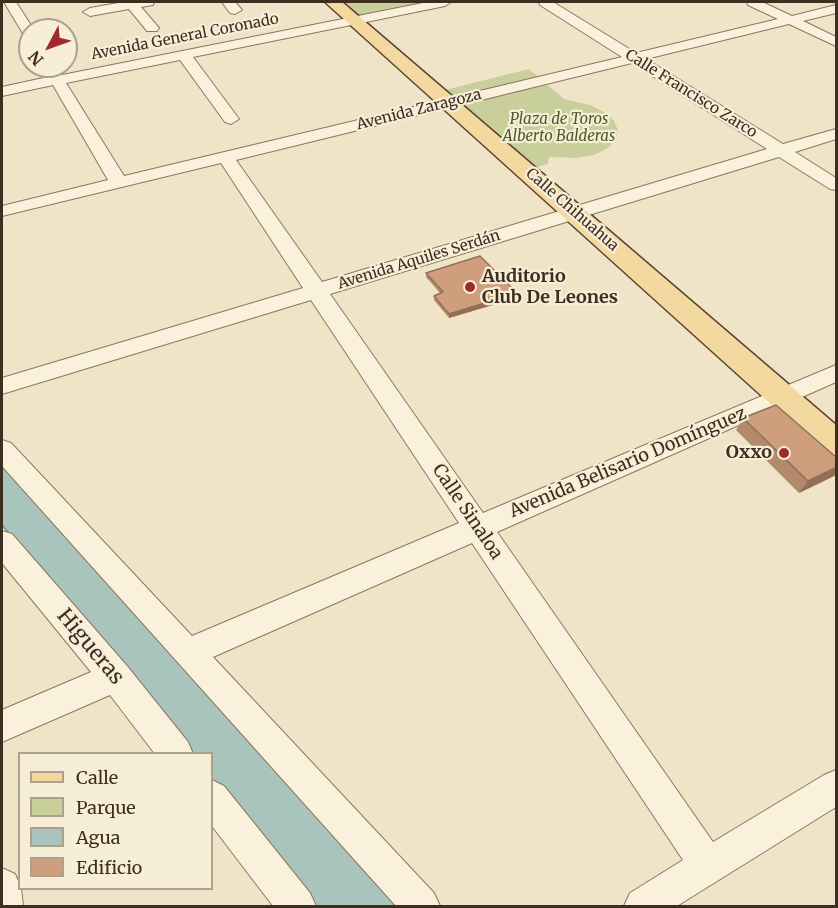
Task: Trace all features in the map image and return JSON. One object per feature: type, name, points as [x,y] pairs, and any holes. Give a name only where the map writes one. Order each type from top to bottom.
[{"type":"main road","name":"Calle Chihuahua","points":[[333,2],[837,444]]},
{"type":"street","points":[[90,12],[147,2]]},
{"type":"street","name":"Avenida General Coronado","points":[[78,69],[183,54],[445,2]]},
{"type":"street","name":"Calle Francisco Zarco","points":[[545,2],[837,185]]},
{"type":"street","points":[[753,2],[835,40]]},
{"type":"street","points":[[131,3],[152,28]]},
{"type":"street","points":[[12,4],[20,18]]},
{"type":"street","name":"Avenida Zaragoza","points":[[2,211],[837,9]]},
{"type":"street","points":[[183,54],[231,119]]},
{"type":"street","name":"Avenida General Coronado","points":[[2,92],[40,78]]},
{"type":"street","points":[[56,78],[119,183]]},
{"type":"street","name":"Avenida Aquiles Serdán","points":[[2,386],[837,134]]},
{"type":"street","name":"Calle Sinaloa","points":[[226,158],[709,867]]},
{"type":"street","name":"Avenida Belisario Domínguez","points":[[187,652],[837,373]]},
{"type":"street","points":[[2,450],[420,906]]},
{"type":"street","name":"Higueras","points":[[2,543],[116,677],[175,752]]},
{"type":"street","points":[[2,726],[116,677]]},
{"type":"street","points":[[643,906],[837,786]]},
{"type":"street","points":[[213,799],[297,906]]},
{"type":"street","points":[[2,887],[4,906]]},
{"type":"green space","points":[[331,2],[439,2],[351,19]]},
{"type":"green space","name":"Plaza de Toros Alberto Balderas","points":[[529,69],[564,99],[590,105],[604,112],[614,121],[618,130],[616,140],[608,148],[594,155],[576,158],[549,157],[548,164],[518,172],[429,94]]},
{"type":"water","points":[[2,462],[402,906],[316,906],[213,781],[213,752],[189,752],[2,525]]},
{"type":"building","name":"Auditorio Club De Leones","points":[[480,256],[517,293],[449,314],[434,296],[443,292],[426,273]]},
{"type":"building","points":[[776,405],[837,458],[837,467],[808,481],[743,418]]},
{"type":"place","name":"Auditorio Club De Leones","points":[[470,287]]},
{"type":"place","name":"Oxxo","points":[[784,453]]}]
